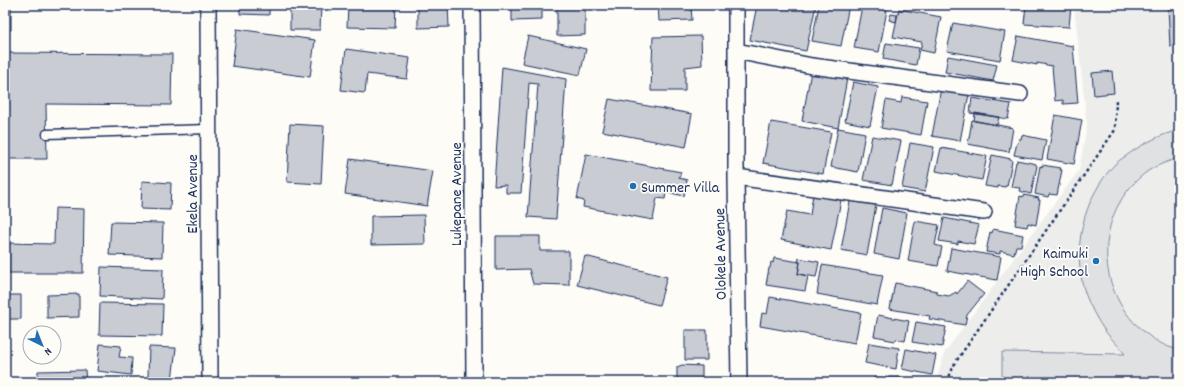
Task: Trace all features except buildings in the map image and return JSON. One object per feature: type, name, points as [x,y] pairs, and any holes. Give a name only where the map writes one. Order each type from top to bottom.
[{"type":"street","name":"Ekela Avenue","points":[[208,5],[210,382]]},
{"type":"street","name":"Lukepane Avenue","points":[[472,5],[474,382]]},
{"type":"street","name":"Olokele Avenue","points":[[736,5],[736,178],[739,382]]},
{"type":"street","points":[[736,51],[812,66],[1020,94]]},
{"type":"street","points":[[736,178],[984,212]]},
{"type":"lane","points":[[47,134],[209,129]]},
{"type":"path","points":[[947,382],[955,363],[1115,130],[1116,98]]},
{"type":"shaded area","name":"Kaimuki High School","points":[[1074,5],[1179,5],[1179,382],[936,382],[945,352],[1079,170],[1087,125]]},
{"type":"shaded area","points":[[1179,130],[1179,158],[1163,163],[1148,171],[1131,187],[1118,206],[1110,227],[1107,249],[1108,271],[1115,293],[1126,313],[1142,330],[1150,336],[1164,345],[1179,350],[1179,381],[1002,379],[1002,352],[1125,354],[1102,327],[1085,293],[1079,259],[1083,225],[1095,192],[1118,161],[1148,142]]},
{"type":"place","name":"Summer Villa","points":[[633,186]]},
{"type":"place","name":"Kaimuki High School","points":[[1096,261]]}]
